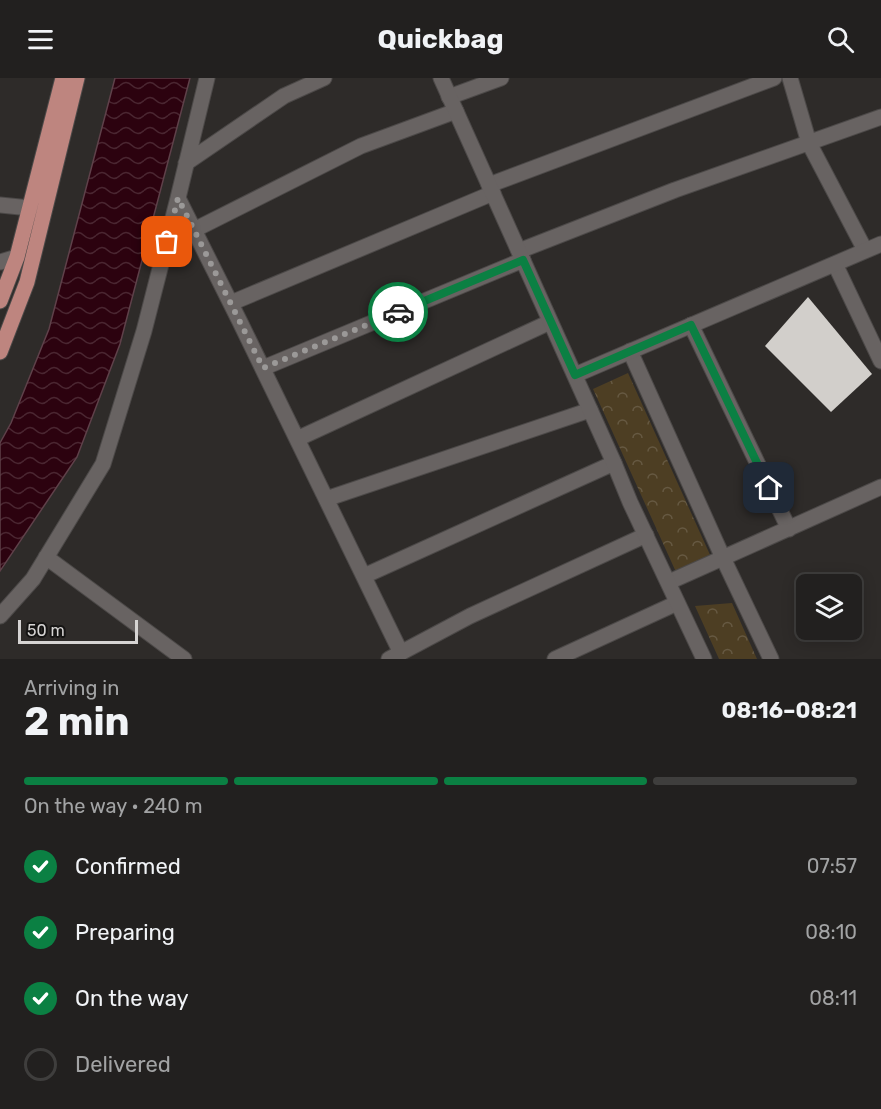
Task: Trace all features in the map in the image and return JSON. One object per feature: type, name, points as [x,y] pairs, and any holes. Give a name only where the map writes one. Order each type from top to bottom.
[{"type":"main road","points":[[0,302],[17,257],[63,78]]},
{"type":"main road","points":[[0,352],[4,333],[27,282],[77,78]]},
{"type":"street","points":[[0,616],[33,579],[103,464],[144,331],[207,78]]},
{"type":"street","points":[[186,163],[284,96],[324,78]]},
{"type":"street","points":[[441,78],[615,463],[630,502],[704,659]]},
{"type":"street","points":[[194,230],[361,146],[453,104],[501,78]]},
{"type":"street","points":[[231,303],[491,189],[774,78]]},
{"type":"street","points":[[790,78],[809,143],[865,250]]},
{"type":"street","points":[[263,368],[675,190],[881,117]]},
{"type":"street","points":[[178,198],[363,576],[395,656],[470,616],[646,535]]},
{"type":"street","points":[[0,205],[30,208]]},
{"type":"street","points":[[575,375],[881,244]]},
{"type":"street","points":[[0,262],[17,257]]},
{"type":"street","points":[[834,264],[881,362]]},
{"type":"street","points":[[297,439],[550,322]]},
{"type":"street","points":[[691,325],[789,529]]},
{"type":"street","points":[[630,351],[771,659]]},
{"type":"street","points":[[326,499],[590,410]]},
{"type":"street","points":[[363,576],[615,463]]},
{"type":"street","points":[[669,582],[880,490]]},
{"type":"street","points":[[46,557],[184,659]]},
{"type":"street","points":[[555,659],[678,603]]},
{"type":"green space","points":[[628,373],[711,557],[676,572],[593,389]]},
{"type":"green space","points":[[732,603],[757,659],[719,659],[695,606]]},
{"type":"water","points":[[115,78],[190,78],[120,344],[77,457],[0,571],[0,443],[11,423],[49,329]]},
{"type":"building","points":[[808,297],[872,374],[831,412],[765,346]]},
{"type":"way so far","points":[[167,242],[178,198],[263,368],[398,312]]},
{"type":"route","points":[[398,312],[523,260],[575,375],[691,325],[769,488]]}]
